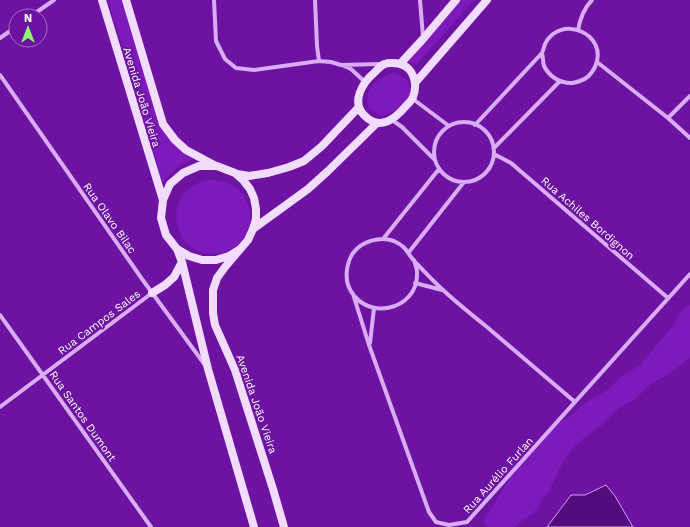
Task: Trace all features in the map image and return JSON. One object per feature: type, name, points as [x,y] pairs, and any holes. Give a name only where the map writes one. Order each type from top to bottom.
[{"type":"main road","name":"Avenida João Vieira","points":[[102,0],[163,200]]},
{"type":"main road","name":"Avenida João Vieira","points":[[126,0],[164,124],[175,140],[186,150],[217,166]]},
{"type":"main road","points":[[400,64],[456,0]]},
{"type":"main road","points":[[415,84],[487,0]]},
{"type":"main road","points":[[384,64],[400,64],[409,69],[413,75],[415,84],[413,98],[398,115],[391,119],[385,122],[377,123],[369,120],[362,114],[358,101],[365,82],[384,64]]},
{"type":"main road","points":[[254,527],[208,369],[182,262],[177,249],[166,235],[161,218],[163,200],[170,184],[183,173],[199,166],[217,166],[235,173],[249,176],[268,173],[304,161],[322,146],[359,107]]},
{"type":"main road","points":[[253,229],[308,189],[377,123]]},
{"type":"main road","points":[[177,249],[189,256],[202,260],[216,260],[229,256],[240,249],[248,240],[256,219],[254,198],[250,189],[235,173]]},
{"type":"main road","name":"Avenida João Vieira","points":[[240,249],[217,278],[213,290],[213,313],[215,325],[235,370],[274,489],[284,527]]},
{"type":"main road","points":[[152,293],[174,277],[182,262]]},
{"type":"street","points":[[42,8],[54,0]]},
{"type":"street","points":[[214,0],[216,41],[225,59],[236,68],[254,70],[319,61],[341,64],[384,64]]},
{"type":"street","points":[[315,0],[319,61]]},
{"type":"street","points":[[420,0],[423,39]]},
{"type":"street","points":[[578,30],[579,22],[585,8],[592,0]]},
{"type":"street","points":[[475,124],[542,53],[545,44],[551,36],[559,31],[569,28],[586,33],[596,46],[598,54],[597,62],[592,72],[583,80],[572,84],[560,81],[550,75],[544,65],[542,53]]},
{"type":"street","points":[[597,62],[668,118],[690,138]]},
{"type":"street","points":[[341,64],[351,69],[365,82]]},
{"type":"street","name":"Rua Olavo Bilac","points":[[0,75],[152,293],[208,369]]},
{"type":"street","points":[[494,148],[560,81]]},
{"type":"street","points":[[668,118],[690,96]]},
{"type":"street","points":[[413,98],[449,126]]},
{"type":"street","points":[[391,119],[402,127],[435,160],[439,169],[450,179],[464,182],[475,180],[484,174],[491,165],[494,154],[492,140],[482,128],[475,124],[466,122],[457,123],[449,126],[440,135],[435,147],[435,160]]},
{"type":"street","name":"Rua Achiles Bordignon","points":[[494,154],[510,163],[668,298]]},
{"type":"street","points":[[383,239],[439,169]]},
{"type":"street","points":[[409,252],[464,182]]},
{"type":"street","points":[[414,260],[417,272],[411,293],[404,301],[395,306],[384,309],[366,305],[358,300],[348,284],[348,262],[362,245],[372,240],[383,239],[402,245],[442,290],[575,402]]},
{"type":"street","name":"Rua Aurélio Furlan","points":[[353,294],[369,345],[429,512],[436,522],[449,525],[467,522],[690,274]]},
{"type":"street","points":[[415,283],[442,290]]},
{"type":"street","name":"Rua Campos Sales","points":[[0,407],[152,293]]},
{"type":"street","name":"Rua Aurélio Furlan","points":[[369,345],[374,308]]},
{"type":"street","name":"Rua Santos Dumont","points":[[0,315],[151,527]]},
{"type":"shaded area","points":[[108,0],[122,0],[153,105],[170,134],[193,159],[180,165],[163,183]]},
{"type":"shaded area","points":[[460,0],[474,0],[416,65],[407,60]]},
{"type":"shaded area","points":[[394,72],[406,79],[411,88],[410,95],[400,108],[389,114],[381,116],[369,109],[368,95],[372,86],[382,78]]},
{"type":"shaded area","points":[[206,180],[220,180],[234,186],[244,196],[250,210],[250,224],[244,238],[234,248],[220,254],[206,254],[192,248],[182,238],[176,224],[176,210],[182,196],[192,186]]},
{"type":"shaded area","points":[[690,305],[690,358],[670,373],[651,384],[636,398],[618,409],[603,424],[584,438],[569,452],[550,489],[535,511],[514,527],[488,527],[483,522],[517,466],[547,430],[570,416],[588,401],[607,390],[622,376],[640,365],[671,328],[682,310]]},
{"type":"shaded area","points":[[606,485],[615,496],[633,527],[547,527],[571,495],[585,495]]}]
